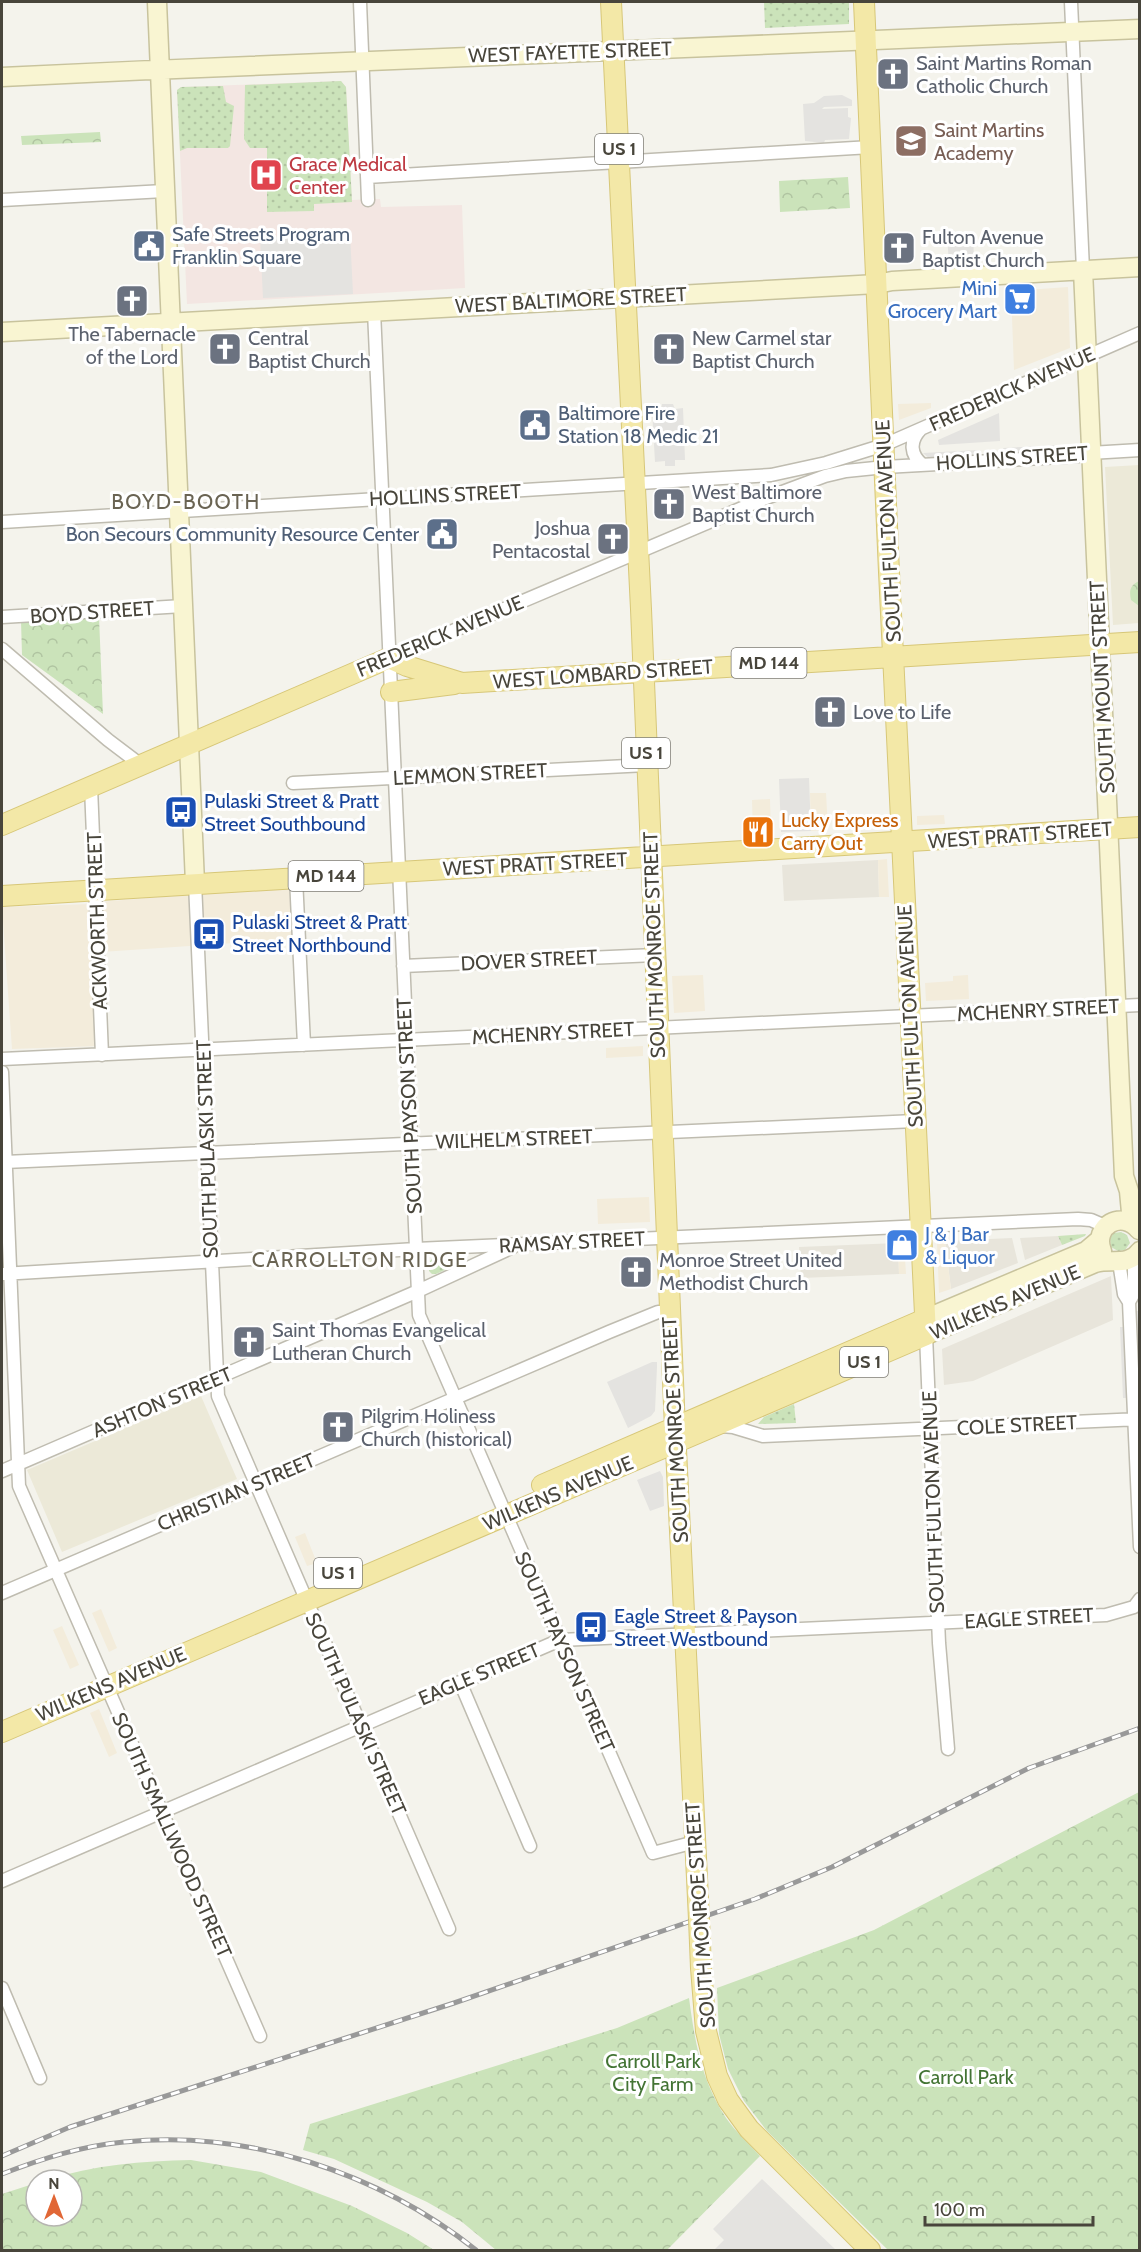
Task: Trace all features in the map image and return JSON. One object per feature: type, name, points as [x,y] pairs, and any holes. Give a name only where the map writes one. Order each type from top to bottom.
[{"type":"main road","name":"US 1","points":[[611,2],[625,297]]},
{"type":"main road","name":"SOUTH FULTON AVENUE","points":[[864,2],[926,1327]]},
{"type":"main road","name":"SOUTH MONROE STREET","points":[[625,297],[644,671],[675,1436],[706,2031],[717,2076],[738,2115],[775,2156],[870,2250]]},
{"type":"main road","name":"WEST LOMBARD STREET","points":[[391,692],[462,683],[1140,642]]},
{"type":"main road","name":"WEST LOMBARD STREET","points":[[389,658],[462,683]]},
{"type":"main road","name":"FREDERICK AVENUE","points":[[2,825],[389,658]]},
{"type":"main road","name":"WEST PRATT STREET","points":[[2,896],[1140,828]]},
{"type":"main road","name":"WILKENS AVENUE","points":[[675,1436],[717,1426],[926,1327]]},
{"type":"main road","name":"WILKENS AVENUE","points":[[2,1717],[104,1680],[926,1327]]},
{"type":"main road","name":"WILKENS AVENUE","points":[[2,1732],[104,1680]]},
{"type":"street","name":"SOUTH PULASKI STREET","points":[[157,2],[218,1396],[449,1929]]},
{"type":"street","points":[[360,2],[368,200]]},
{"type":"street","points":[[1071,2],[1083,270]]},
{"type":"street","name":"WEST FAYETTE STREET","points":[[2,77],[362,60],[1140,29]]},
{"type":"street","points":[[367,177],[871,147]]},
{"type":"street","points":[[2,200],[164,190]]},
{"type":"street","name":"WEST BALTIMORE STREET","points":[[2,332],[877,284],[892,281],[1140,267]]},
{"type":"street","name":"SOUTH MOUNT STREET","points":[[1083,270],[1124,1176],[1137,1227]]},
{"type":"street","name":"SOUTH PAYSON STREET","points":[[374,311],[419,1315],[653,1853],[695,1847]]},
{"type":"street","name":"FREDERICK AVENUE","points":[[884,445],[1140,333]]},
{"type":"street","points":[[921,428],[914,437],[912,446],[915,456],[923,465]]},
{"type":"street","name":"HOLLINS STREET","points":[[2,522],[771,475],[826,463],[884,445]]},
{"type":"street","name":"HOLLINS STREET","points":[[885,467],[1078,456],[1090,453],[1140,450]]},
{"type":"street","name":"FREDERICK AVENUE","points":[[389,658],[638,551],[804,483],[846,471],[885,467]]},
{"type":"street","name":"BOYD STREET","points":[[2,617],[183,606]]},
{"type":"street","points":[[2,649],[108,740],[141,765]]},
{"type":"street","name":"LEMMON STREET","points":[[293,783],[647,765]]},
{"type":"street","name":"ACKWORTH STREET","points":[[91,787],[102,1055]]},
{"type":"street","points":[[296,878],[304,1045]]},
{"type":"street","name":"DOVER STREET","points":[[403,966],[655,955]]},
{"type":"street","name":"MCHENRY STREET","points":[[2,1059],[1140,1005]]},
{"type":"street","name":"SOUTH SMALLWOOD STREET","points":[[2,1072],[6,1273],[19,1486],[260,2036]]},
{"type":"street","name":"WILHELM STREET","points":[[5,1162],[915,1121]]},
{"type":"street","name":"SOUTH MOUNT STREET","points":[[1106,1229],[1118,1206],[1118,1191],[1124,1176]]},
{"type":"street","name":"RAMSAY STREET","points":[[6,1273],[416,1249],[1082,1219],[1106,1229]]},
{"type":"street","points":[[1137,1227],[1123,1220],[1106,1229],[1102,1252],[1109,1258],[1127,1258],[1124,1294],[1129,1302],[1137,1420],[1140,1547]]},
{"type":"street","name":"WILKENS AVENUE","points":[[926,1327],[1086,1251],[1106,1229]]},
{"type":"street","name":"ASHTON STREET","points":[[2,1471],[418,1291],[520,1244]]},
{"type":"street","name":"WILKENS AVENUE","points":[[926,1327],[1095,1263],[1127,1258]]},
{"type":"street","name":"CHRISTIAN STREET","points":[[2,1593],[658,1312],[670,1312]]},
{"type":"street","name":"SOUTH FULTON AVENUE","points":[[926,1327],[939,1623],[948,1749]]},
{"type":"street","name":"COLE STREET","points":[[717,1426],[733,1427],[763,1436],[1137,1420]]},
{"type":"street","name":"EAGLE STREET","points":[[2,1881],[560,1640],[1106,1615],[1137,1603]]},
{"type":"street","points":[[460,1682],[530,1846]]},
{"type":"street","points":[[2,1989],[40,2078]]},
{"type":"shaded area","name":"Grace Medical Center","points":[[341,81],[346,87],[352,200],[380,199],[381,207],[462,205],[465,288],[187,304],[177,90],[181,87]]},
{"type":"shaded area","points":[[842,95],[852,100],[852,106],[822,109],[848,108],[848,117],[851,118],[849,139],[825,140],[824,143],[805,141],[803,104],[814,103],[824,96]]},
{"type":"shaded area","points":[[350,233],[353,294],[263,298],[260,237]]},
{"type":"shaded area","points":[[973,234],[974,261],[949,263],[947,236]]},
{"type":"shaded area","points":[[1068,287],[1070,348],[1014,370],[1011,291]]},
{"type":"shaded area","points":[[931,403],[931,408],[899,420],[898,404]]},
{"type":"shaded area","points":[[662,404],[673,404],[675,409],[683,408],[685,460],[675,460],[675,466],[665,466],[665,461],[655,462],[652,410],[661,410]]},
{"type":"shaded area","points":[[999,413],[1000,441],[939,445],[938,440]]},
{"type":"shaded area","points":[[1060,445],[1070,453],[1004,457],[1003,448]]},
{"type":"shaded area","points":[[979,450],[979,459],[932,461],[923,453]]},
{"type":"shaded area","points":[[1069,460],[1070,464],[904,473],[904,469]]},
{"type":"shaded area","points":[[1139,465],[1139,623],[1113,625],[1105,467]]},
{"type":"shaded area","points":[[809,778],[811,831],[781,832],[779,779]]},
{"type":"shaded area","points":[[810,793],[826,793],[828,830],[811,831]]},
{"type":"shaded area","points":[[770,799],[771,834],[753,835],[752,800]]},
{"type":"shaded area","points":[[944,815],[945,824],[917,825],[917,816]]},
{"type":"shaded area","points":[[887,859],[889,897],[879,897],[878,860]]},
{"type":"shaded area","points":[[878,860],[879,897],[784,901],[782,865]]},
{"type":"shaded area","points":[[293,887],[295,939],[101,952],[98,902]]},
{"type":"shaded area","points":[[92,904],[98,1046],[12,1049],[2,907]]},
{"type":"shaded area","points":[[703,975],[705,1011],[674,1013],[672,976]]},
{"type":"shaded area","points":[[968,975],[969,999],[926,1001],[925,983],[953,981],[953,976]]},
{"type":"shaded area","points":[[643,1046],[643,1056],[606,1058],[606,1048]]},
{"type":"shaded area","points":[[649,1197],[650,1222],[598,1224],[597,1199]]},
{"type":"shaded area","points":[[1058,1236],[1062,1245],[1025,1260],[1020,1238]]},
{"type":"shaded area","points":[[1012,1238],[1018,1263],[951,1289],[945,1241]]},
{"type":"shaded area","points":[[945,1241],[951,1289],[939,1293],[937,1242]]},
{"type":"shaded area","points":[[904,1242],[906,1274],[899,1274],[898,1243]]},
{"type":"shaded area","points":[[898,1243],[899,1274],[801,1278],[799,1247]]},
{"type":"shaded area","points":[[1111,1276],[1113,1320],[973,1381],[944,1385],[942,1349]]},
{"type":"shaded area","points":[[1135,1311],[1139,1311],[1139,1395]]},
{"type":"shaded area","points":[[1120,1327],[1124,1327],[1127,1398],[1123,1398]]},
{"type":"shaded area","points":[[652,1362],[657,1362],[655,1411],[651,1416],[628,1428],[607,1382]]},
{"type":"shaded area","points":[[201,1396],[237,1479],[62,1552],[27,1470]]},
{"type":"shaded area","points":[[660,1471],[663,1477],[664,1506],[650,1511],[637,1480]]},
{"type":"shaded area","points":[[305,1533],[317,1563],[307,1566],[295,1537]]},
{"type":"shaded area","points":[[101,1609],[117,1648],[109,1652],[92,1613]]},
{"type":"shaded area","points":[[62,1626],[79,1665],[70,1669],[53,1630]]},
{"type":"shaded area","points":[[99,1709],[117,1753],[109,1757],[90,1713]]},
{"type":"shaded area","points":[[762,2179],[836,2250],[714,2250],[724,2240],[713,2229]]},
{"type":"green space","points":[[764,2],[849,2],[849,24],[765,28]]},
{"type":"green space","points":[[341,81],[346,87],[352,202],[314,204],[314,211],[267,212],[267,148],[250,148],[244,139],[245,85]]},
{"type":"green space","points":[[223,86],[226,102],[234,106],[230,146],[228,148],[187,148],[180,151],[177,90],[181,87]]},
{"type":"green space","points":[[100,132],[101,142],[22,145],[21,136]]},
{"type":"green space","points":[[848,177],[850,208],[780,212],[779,181]]},
{"type":"green space","points":[[1139,581],[1140,606],[1131,600],[1130,594],[1132,586]]},
{"type":"green space","points":[[99,617],[103,714],[22,655],[21,621]]},
{"type":"green space","points":[[1121,1232],[1127,1235],[1130,1243],[1125,1250],[1118,1251],[1111,1247],[1110,1238],[1114,1233]]},
{"type":"green space","points":[[1086,1234],[1062,1245],[1058,1236]]},
{"type":"green space","points":[[462,1257],[463,1262],[436,1274],[429,1271],[430,1261],[433,1258]]},
{"type":"green space","points":[[794,1404],[796,1423],[758,1424],[764,1417]]},
{"type":"green space","name":"Carroll Park","points":[[1139,1792],[1139,2250],[888,2250],[767,2131],[744,2101],[728,2069],[719,2034],[717,1988],[874,1930]]},
{"type":"green space","name":"Carroll Park City Farm","points":[[689,1998],[700,2060],[717,2104],[738,2133],[760,2156],[667,2250],[496,2250],[462,2222],[427,2202],[334,2159],[303,2150],[310,2124],[617,2028]]},
{"type":"green space","points":[[191,2160],[261,2172],[352,2206],[407,2233],[434,2250],[2,2250],[2,2194],[24,2187],[24,2228],[84,2228],[84,2171],[154,2161]]},
{"type":"railway","points":[[2,2156],[70,2127],[454,2003],[755,1899],[832,1867],[1029,1768],[1140,1728]]},
{"type":"railway","points":[[2,2174],[62,2154],[124,2142],[171,2140],[218,2143],[264,2150],[310,2162],[398,2199],[438,2223],[476,2250]]},
{"type":"place","name":"Saint Martins Roman Catholic Church","points":[[893,74]]},
{"type":"place","name":"Saint Martins Academy","points":[[911,141]]},
{"type":"place","name":"Grace Medical Center","points":[[266,175]]},
{"type":"place","name":"Safe Streets Program Franklin Square","points":[[149,246]]},
{"type":"place","name":"Fulton Avenue Baptist Church","points":[[899,248]]},
{"type":"place","name":"Mini Grocery Mart","points":[[1020,299]]},
{"type":"place","name":"The Tabernacle of the Lord","points":[[132,301]]},
{"type":"place","name":"Central Baptist Church","points":[[225,349]]},
{"type":"place","name":"New Carmel star Baptist Church","points":[[669,349]]},
{"type":"place","name":"Baltimore Fire Station 18 Medic 21","points":[[535,425]]},
{"type":"place","name":"West Baltimore Baptist Church","points":[[669,504]]},
{"type":"place","name":"Bon Secours Community Resource Center","points":[[442,534]]},
{"type":"place","name":"Joshua Pentacostal","points":[[613,539]]},
{"type":"place","name":"Love to Life","points":[[830,712]]},
{"type":"place","name":"Pulaski Street & Pratt Street Southbound","points":[[181,812]]},
{"type":"place","name":"Lucky Express Carry Out","points":[[758,832]]},
{"type":"place","name":"Pulaski Street & Pratt Street Northbound","points":[[209,934]]},
{"type":"place","name":"J & J Bar & Liquor","points":[[902,1245]]},
{"type":"place","name":"Monroe Street United Methodist Church","points":[[636,1272]]},
{"type":"place","name":"Saint Thomas Evangelical Lutheran Church","points":[[249,1342]]},
{"type":"place","name":"Pilgrim Holiness Church (historical)","points":[[338,1427]]},
{"type":"place","name":"Eagle Street & Payson Street Westbound","points":[[591,1627]]},
{"type":"district","name":"BOYD-BOOTH","points":[[186,501]]},
{"type":"district","name":"CARROLLTON RIDGE","points":[[360,1259]]}]
